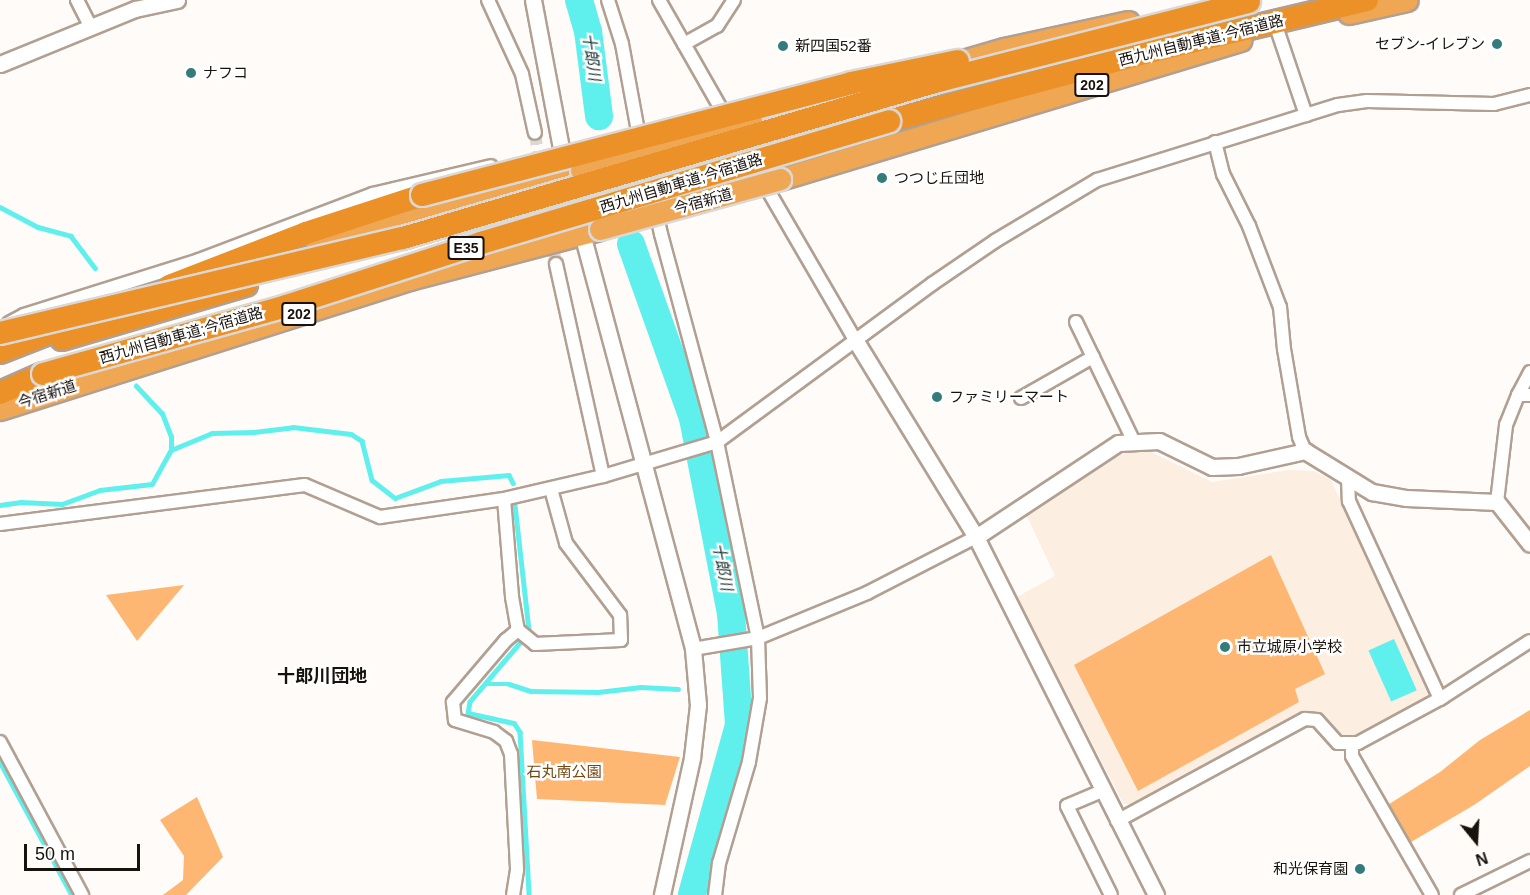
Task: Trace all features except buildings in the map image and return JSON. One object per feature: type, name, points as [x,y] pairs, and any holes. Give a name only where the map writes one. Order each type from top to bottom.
[{"type":"highway","name":"西九州自動車道;今宿道路","points":[[0,387],[285,306],[481,243],[889,120],[1153,51],[1367,0]]},
{"type":"highway","name":"今宿新道","points":[[0,409],[409,279],[591,232],[780,179],[1277,29],[1407,0]]},
{"type":"highway","points":[[0,355],[76,332],[300,254],[573,172],[1004,49],[1247,1]]},
{"type":"highway","points":[[0,355],[306,233],[422,195],[851,83],[1247,1]]},
{"type":"highway","name":"西九州自動車道;今宿道路","points":[[0,355],[938,81],[1247,1]]},
{"type":"highway","points":[[0,333],[403,238]]},
{"type":"highway","points":[[0,393],[43,374]]},
{"type":"street","points":[[77,0],[91,27]]},
{"type":"street","points":[[0,64],[135,9],[177,0]]},
{"type":"street","points":[[488,0],[522,75],[535,132]]},
{"type":"street","points":[[532,0],[573,172],[591,232],[644,462],[693,649],[698,705],[692,758],[662,895]]},
{"type":"street","points":[[608,0],[622,44],[661,234],[715,443],[758,638],[759,698],[749,762],[719,863],[715,895]]},
{"type":"street","points":[[659,0],[780,214],[976,537],[1117,822],[1156,895]]},
{"type":"street","points":[[684,44],[717,26],[734,0]]},
{"type":"street","points":[[1277,29],[1306,115]]},
{"type":"street","points":[[0,524],[305,485],[380,517],[504,499],[603,476],[671,454],[715,443],[854,338],[995,241],[1096,180],[1338,105],[1367,101],[1494,104],[1530,95]]},
{"type":"street","points":[[1215,142],[1223,174],[1249,226],[1280,307],[1299,437],[1305,451],[1372,492],[1406,498],[1497,502]]},
{"type":"street","points":[[0,328],[24,315],[199,260],[373,194],[492,166],[573,172]]},
{"type":"street","points":[[556,264],[603,476]]},
{"type":"street","points":[[1076,322],[1134,442]]},
{"type":"street","points":[[1021,398],[1093,357]]},
{"type":"street","points":[[1530,372],[1524,395],[1506,425],[1497,502],[1530,544]]},
{"type":"street","points":[[693,649],[758,638],[867,593],[976,537],[1118,443],[1159,441],[1212,467],[1238,466],[1305,451]]},
{"type":"street","points":[[1348,477],[1349,501],[1440,699]]},
{"type":"street","points":[[504,499],[512,597],[518,630],[535,644],[621,640],[620,615],[566,543],[551,489]]},
{"type":"street","points":[[513,895],[517,870],[511,754],[506,741],[494,732],[454,720],[453,702],[506,640],[518,630]]},
{"type":"street","points":[[1117,822],[1305,718],[1317,720],[1338,743],[1352,744],[1440,699],[1530,641]]},
{"type":"street","points":[[0,742],[82,895]]},
{"type":"street","points":[[1352,744],[1352,756],[1432,895]]},
{"type":"street","points":[[1102,791],[1067,806],[1111,895]]},
{"type":"street","points":[[1461,895],[1530,861]]},
{"type":"shaded area","name":"市立城原小学校","points":[[1133,450],[1151,452],[1212,482],[1289,470],[1314,471],[1331,480],[1429,696],[1359,735],[1344,736],[1322,714],[1305,710],[1131,805],[1123,803],[1017,597],[1055,576],[1027,516],[1114,458]]},
{"type":"green space","points":[[1271,555],[1325,674],[1295,689],[1299,702],[1138,791],[1074,665]]},
{"type":"green space","points":[[184,585],[137,641],[106,595]]},
{"type":"green space","points":[[1530,710],[1530,766],[1474,805],[1411,842],[1386,806],[1440,772],[1480,740]]},
{"type":"green space","name":"石丸南公園","points":[[532,740],[680,757],[665,805],[537,799]]},
{"type":"green space","points":[[197,797],[223,857],[186,895],[163,895],[183,880],[184,856],[160,820]]},
{"type":"water","points":[[1394,639],[1417,690],[1391,702],[1368,650]]},
{"type":"waterway","name":"十郎川","points":[[579,0],[588,31],[599,116]]},
{"type":"waterway","points":[[0,207],[38,227],[71,236],[95,268]]},
{"type":"waterway","name":"十郎川","points":[[631,244],[693,418],[731,613],[739,725],[692,895]]},
{"type":"waterway","points":[[0,505],[21,502],[62,504],[100,490],[152,484],[171,450],[171,437],[162,414],[136,386]]},
{"type":"waterway","points":[[171,450],[212,433],[254,432],[293,427],[351,434],[362,441],[372,480],[395,498],[441,481],[509,475],[513,483]]},
{"type":"waterway","points":[[515,505],[529,629]]},
{"type":"waterway","points":[[520,643],[470,702],[468,713],[514,723],[520,732],[529,895]]},
{"type":"waterway","points":[[485,684],[509,684],[531,691],[598,692],[641,687],[678,689]]},
{"type":"waterway","points":[[0,762],[72,895]]},
{"type":"tunnel","points":[[535,133],[540,167]]},
{"type":"tunnel","points":[[545,193],[556,264]]},
{"type":"place","name":"セブン-イレブン","points":[[1497,44]]},
{"type":"place","name":"新四国52番","points":[[783,46]]},
{"type":"place","name":"ナフコ","points":[[191,73]]},
{"type":"place","name":"つつじ丘団地","points":[[882,178]]},
{"type":"place","name":"ファミリーマート","points":[[937,397]]},
{"type":"place","name":"市立城原小学校","points":[[1225,647]]},
{"type":"place","name":"和光保育園","points":[[1360,869]]},
{"type":"district","name":"十郎川団地","points":[[322,676]]}]
